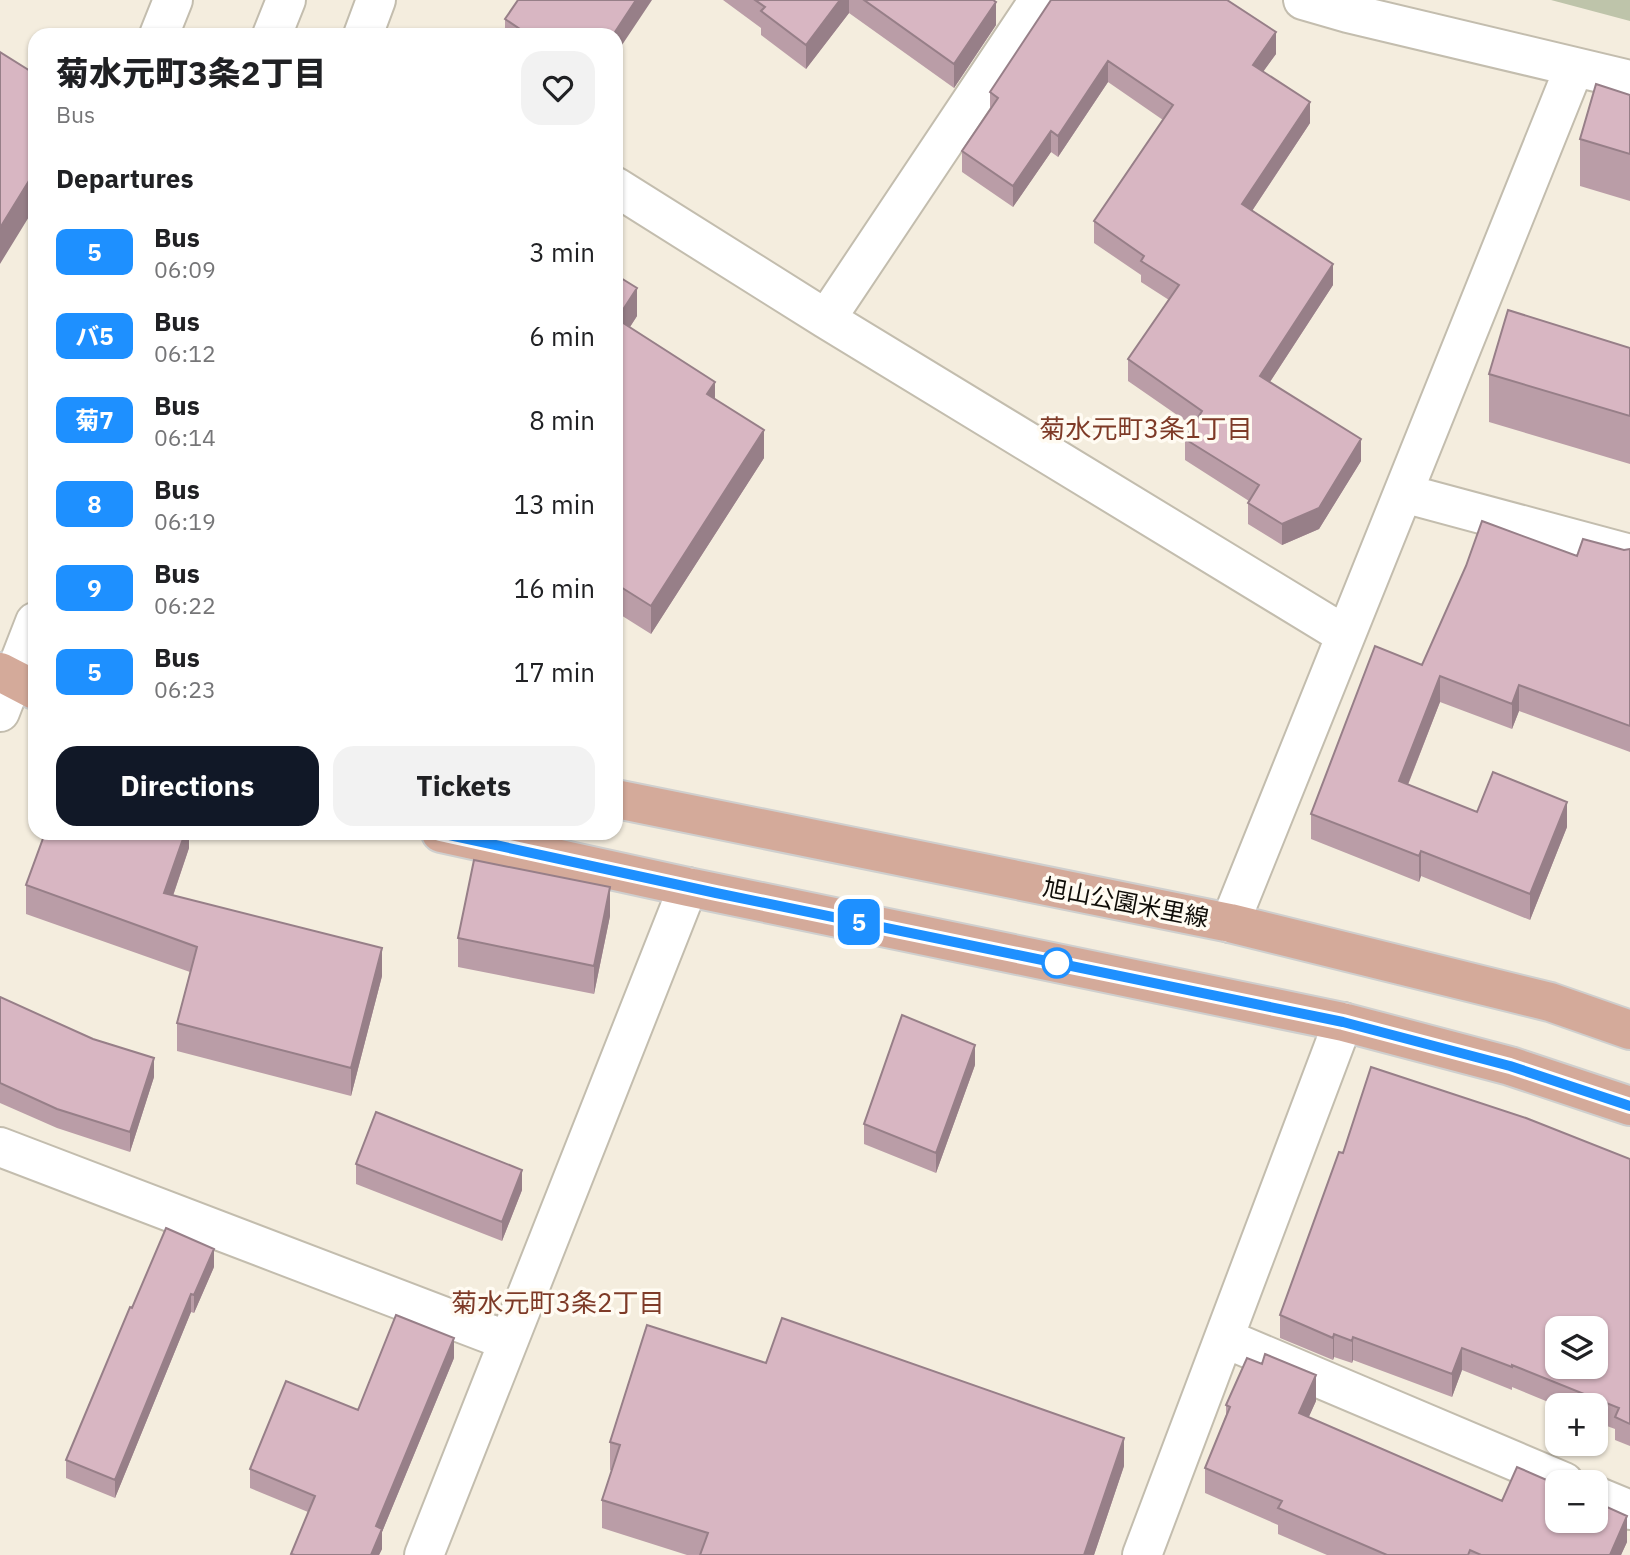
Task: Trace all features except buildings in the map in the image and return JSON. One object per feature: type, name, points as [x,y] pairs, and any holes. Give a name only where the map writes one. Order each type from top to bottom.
[{"type":"main road","name":"旭山公園米里線","points":[[623,800],[1230,923],[1550,1002],[1630,1030]]},
{"type":"main road","points":[[472,840],[1343,1022],[1510,1066],[1630,1106]]},
{"type":"street","points":[[162,28],[173,0]]},
{"type":"street","points":[[275,28],[286,0]]},
{"type":"street","points":[[826,319],[1040,0]]},
{"type":"street","points":[[1303,0],[1630,80]]},
{"type":"street","points":[[1230,923],[1574,68]]},
{"type":"street","points":[[623,191],[826,319],[1345,635]]},
{"type":"street","points":[[1403,493],[1630,554]]},
{"type":"street","points":[[0,712],[21,680],[28,651]]},
{"type":"street","points":[[424,1555],[688,887]]},
{"type":"street","points":[[1142,1555],[1343,1022]]},
{"type":"street","points":[[0,1147],[508,1341]]},
{"type":"street","points":[[1224,1338],[1545,1474]]},
{"type":"street","points":[[1608,1501],[1630,1510]]},
{"type":"green space","points":[[1551,0],[1630,0],[1630,21]]},
{"type":"bus line","name":"5","points":[[472,840],[1343,1022],[1510,1066],[1630,1106]]},
{"type":"district","name":"菊水元町3条1丁目","points":[[1146,428]]},
{"type":"district","name":"菊水元町3条2丁目","points":[[558,1302]]}]
